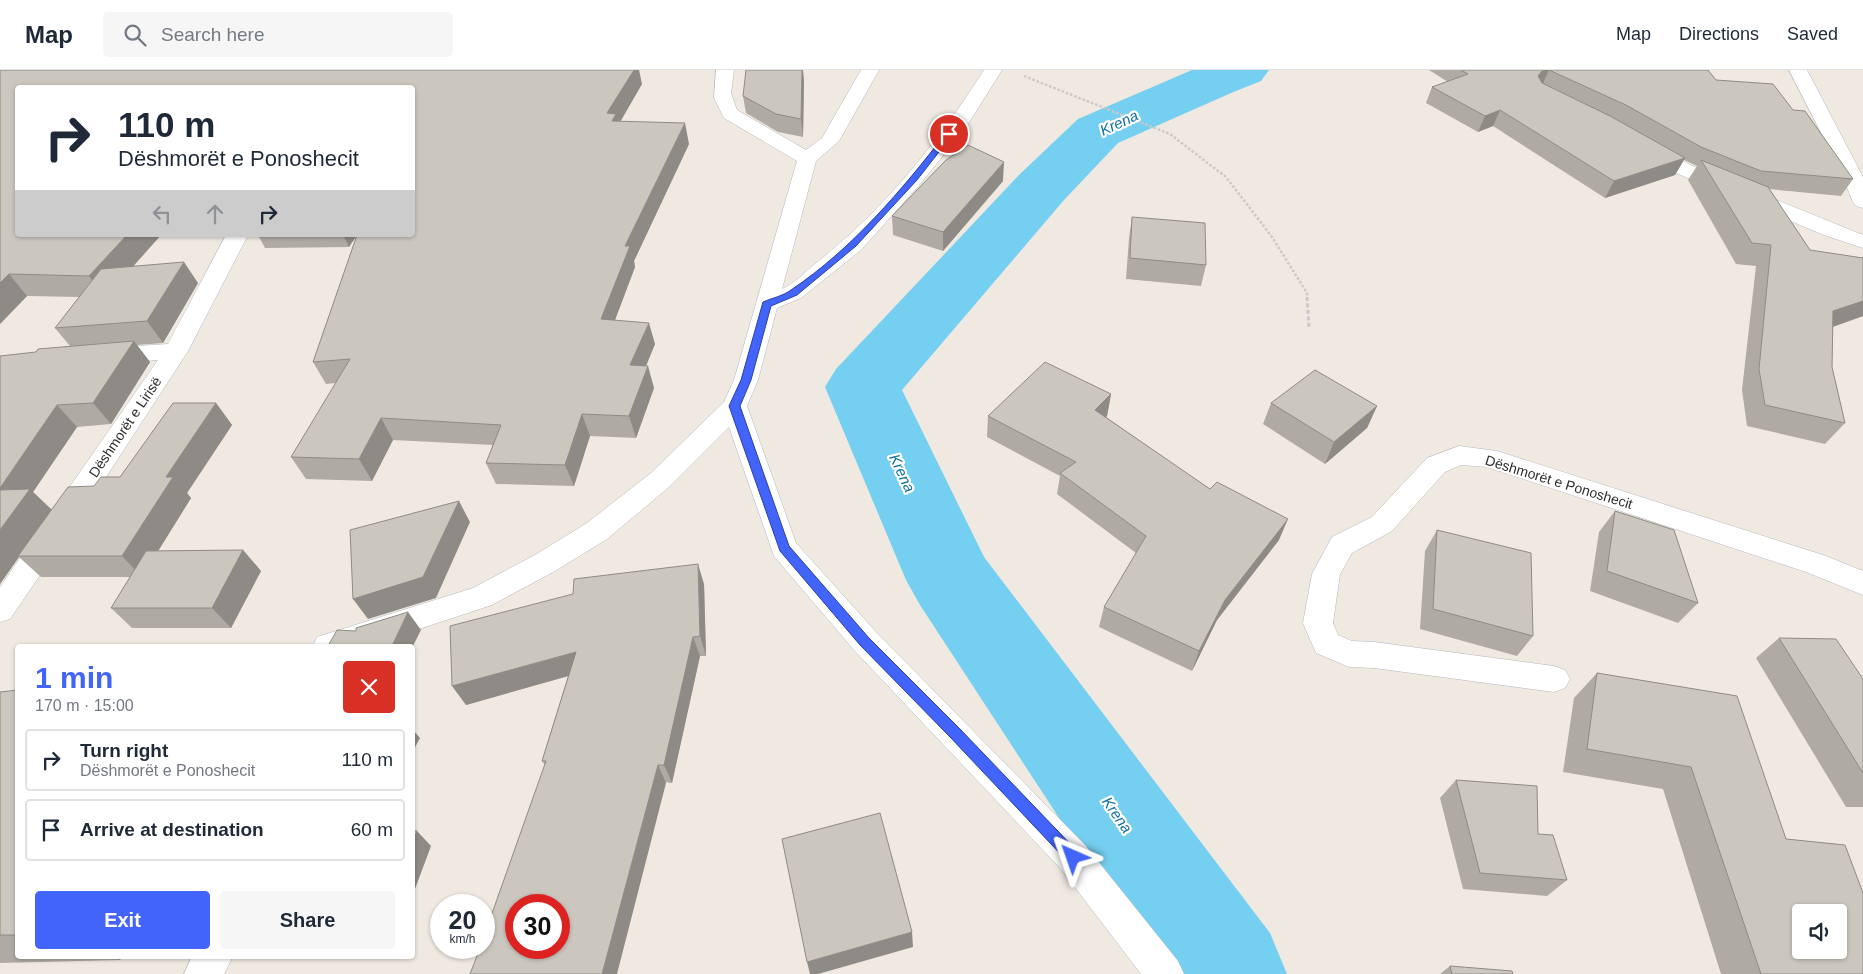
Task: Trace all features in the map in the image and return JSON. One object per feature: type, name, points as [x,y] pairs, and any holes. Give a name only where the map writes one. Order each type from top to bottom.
[{"type":"street","points":[[725,70],[722,94],[723,104],[730,114],[807,159]]},
{"type":"street","points":[[334,644],[482,597],[545,563],[597,531],[660,480],[735,406],[746,380],[807,159],[830,141],[870,70]]},
{"type":"street","points":[[766,304],[793,293],[853,245],[914,179],[961,120],[993,70]]},
{"type":"street","points":[[1798,70],[1809,97],[1822,116],[1856,178],[1863,202]]},
{"type":"street","points":[[1634,141],[1683,169],[1831,231],[1863,242]]},
{"type":"street","name":"Dëshmorët e Lirisë","points":[[0,610],[76,501],[176,351],[236,237]]},
{"type":"street","points":[[87,358],[176,351]]},
{"type":"street","points":[[735,406],[784,548],[865,642],[1073,857],[1165,974]]},
{"type":"street","name":"Dëshmorët e Ponoshecit","points":[[1554,678],[1349,654],[1327,644],[1318,623],[1326,574],[1342,545],[1382,524],[1436,465],[1459,456],[1488,458],[1816,564],[1863,583]]},
{"type":"street","points":[[203,974],[212,959]]},
{"type":"path","points":[[1018,74],[1170,134],[1226,177],[1272,236],[1307,293],[1309,327]]},
{"type":"building","points":[[0,70],[634,70],[607,113],[616,114],[612,121],[685,123],[625,246],[630,246],[601,319],[649,323],[630,365],[648,366],[629,416],[582,414],[565,465],[486,463],[501,425],[381,418],[359,459],[291,457],[350,359],[313,362],[356,237],[415,237],[415,85],[15,85],[15,237],[125,237],[89,276],[9,274],[0,283]]},
{"type":"building","points":[[746,70],[802,70],[801,119],[776,114],[743,96]]},
{"type":"building","points":[[1461,70],[1549,70],[1542,71],[1538,76],[1542,83],[1610,116],[1685,158],[1614,181],[1500,110],[1485,116],[1432,87],[1468,74]]},
{"type":"building","points":[[1549,70],[1708,70],[1716,80],[1773,84],[1793,110],[1805,111],[1853,179],[1761,171],[1701,147],[1626,105]]},
{"type":"building","points":[[968,145],[1004,162],[943,232],[892,216],[946,160]]},
{"type":"building","points":[[1701,160],[1768,187],[1810,250],[1863,258],[1863,301],[1833,311],[1832,367],[1845,423],[1765,405],[1759,369],[1771,245],[1752,243]]},
{"type":"building","points":[[1132,217],[1205,223],[1206,265],[1130,258]]},
{"type":"building","points":[[184,262],[147,321],[55,328],[101,269]]},
{"type":"building","points":[[134,341],[93,403],[57,405],[0,488],[0,356],[36,352],[38,349]]},
{"type":"building","points":[[1045,362],[1111,394],[1095,410],[1210,489],[1217,482],[1288,519],[1225,600],[1199,651],[1104,607],[1146,536],[1060,473],[1076,462],[988,416]]},
{"type":"building","points":[[1315,370],[1377,406],[1334,442],[1271,403]]},
{"type":"building","points":[[173,403],[216,403],[166,477],[173,477],[122,556],[18,556],[68,487],[94,486],[101,477],[120,477]]},
{"type":"building","points":[[30,489],[0,530],[0,490]]},
{"type":"building","points":[[459,501],[423,577],[353,599],[350,530]]},
{"type":"building","points":[[1615,511],[1674,530],[1698,603],[1607,571]]},
{"type":"building","points":[[1437,530],[1531,553],[1533,636],[1433,609]]},
{"type":"building","points":[[243,550],[212,608],[111,608],[146,551]]},
{"type":"building","points":[[698,564],[700,636],[693,637],[664,765],[658,765],[602,974],[470,974],[476,959],[495,959],[495,905],[546,761],[542,761],[576,652],[452,686],[450,626],[573,594],[574,579]]},
{"type":"building","points":[[408,612],[393,644],[329,644],[337,630],[356,631],[356,628]]},
{"type":"building","points":[[1779,638],[1836,639],[1863,679],[1863,773]]},
{"type":"building","points":[[1597,673],[1737,696],[1786,839],[1845,845],[1863,893],[1863,974],[1761,974],[1691,767],[1587,749]]},
{"type":"building","points":[[15,690],[15,935],[0,935],[0,692]]},
{"type":"building","points":[[1456,780],[1537,786],[1538,834],[1553,835],[1567,880],[1480,873]]},
{"type":"building","points":[[880,813],[912,932],[807,962],[782,839]]},
{"type":"building","points":[[1450,966],[1512,971],[1513,974],[1452,974]]},
{"type":"waterway","name":"Krena","points":[[1229,974],[951,580],[863,387],[1042,187],[1098,131],[1212,81],[1242,70]]},
{"type":"route","points":[[949,134],[914,179],[853,245],[793,293],[766,304],[746,380],[735,406],[784,548],[865,642],[1073,857]]}]
